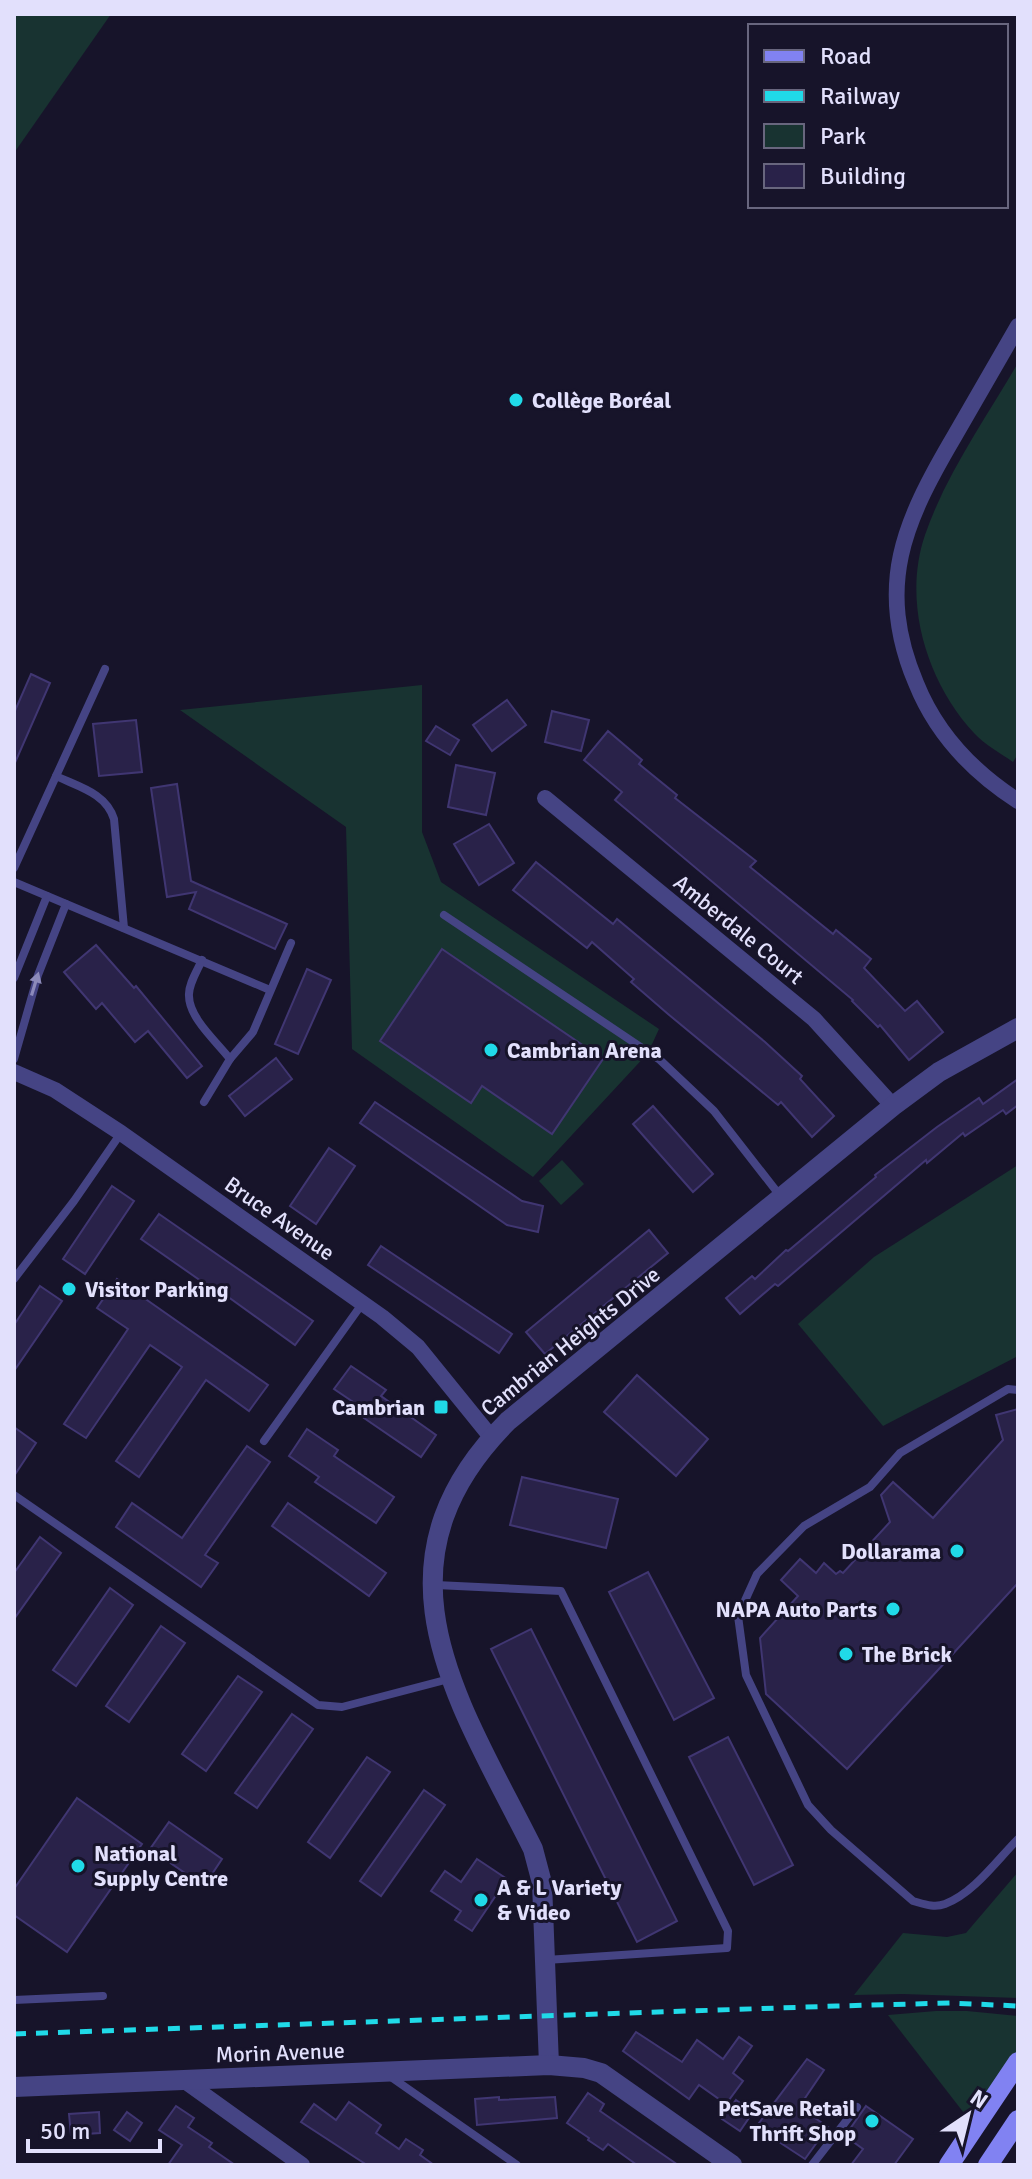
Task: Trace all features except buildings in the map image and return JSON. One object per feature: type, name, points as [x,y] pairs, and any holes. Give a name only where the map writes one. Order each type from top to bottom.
[{"type":"main road","points":[[949,2165],[1018,2062]]},
{"type":"main road","points":[[988,2165],[1018,2120]]},
{"type":"street","points":[[1018,326],[914,508],[899,560],[896,602],[906,659],[930,714],[965,758],[1018,801]]},
{"type":"street","name":"Amberdale Court","points":[[545,798],[814,1019],[893,1106]]},
{"type":"street","name":"Cambrian Heights Drive","points":[[549,2065],[539,1869],[533,1849],[450,1678],[437,1639],[431,1584],[438,1536],[447,1511],[469,1469],[491,1437],[508,1421],[893,1106],[939,1072],[1018,1028]]},
{"type":"street","name":"Bruce Avenue","points":[[14,1072],[55,1090],[121,1133],[362,1304],[418,1347],[491,1437]]},
{"type":"street","name":"Morin Avenue","points":[[14,2087],[549,2065],[584,2068],[601,2073],[732,2165]]},
{"type":"street","points":[[182,2079],[302,2165]]},
{"type":"lane","points":[[14,868],[105,669]]},
{"type":"lane","points":[[56,776],[92,792],[111,807],[124,928]]},
{"type":"lane","points":[[14,882],[270,990]]},
{"type":"lane","points":[[14,978],[47,896]]},
{"type":"lane","points":[[14,1059],[38,975],[66,904]]},
{"type":"lane","points":[[444,915],[660,1060],[714,1111],[782,1197]]},
{"type":"lane","points":[[204,1102],[230,1059],[253,1032],[291,943]]},
{"type":"lane","points":[[202,960],[189,998],[196,1016],[230,1059]]},
{"type":"lane","points":[[14,1279],[121,1133]]},
{"type":"lane","points":[[264,1441],[362,1304]]},
{"type":"lane","points":[[1018,1390],[1008,1389],[900,1453],[870,1487],[804,1526],[757,1574],[738,1616],[746,1675],[808,1805],[831,1830],[913,1901],[930,1906],[944,1904],[968,1889],[1018,1839]]},
{"type":"lane","points":[[14,1495],[318,1705],[342,1707],[450,1678]]},
{"type":"lane","points":[[431,1584],[561,1591],[728,1931],[727,1948],[546,1960]]},
{"type":"lane","points":[[14,2000],[103,1996]]},
{"type":"lane","points":[[384,2071],[517,2165]]},
{"type":"lane","points":[[812,2165],[857,2107]]},
{"type":"green space","points":[[14,14],[111,14],[14,153]]},
{"type":"green space","points":[[1018,363],[1018,754],[1013,762],[974,733],[943,690],[923,640],[916,587],[925,535],[934,512],[955,468]]},
{"type":"green space","points":[[422,685],[422,832],[441,882],[659,1029],[648,1053],[533,1177],[352,1049],[346,827],[180,710]]},
{"type":"green space","points":[[562,1160],[584,1184],[561,1205],[539,1181]]},
{"type":"green space","points":[[1018,1165],[1018,1356],[883,1426],[798,1324],[874,1257]]},
{"type":"green space","points":[[1018,1872],[1018,1998],[854,1995],[903,1933],[947,1937],[966,1933]]},
{"type":"green space","points":[[936,2011],[1018,2016],[1018,2060],[974,2126],[888,2015]]},
{"type":"railway","points":[[14,2034],[836,2006],[951,2003],[1018,2006]]},
{"type":"place","name":"Collège Boréal","points":[[516,400]]},
{"type":"place","name":"Cambrian Arena","points":[[491,1050]]},
{"type":"place","name":"Visitor Parking","points":[[69,1289]]},
{"type":"place","name":"Cambrian","points":[[441,1407]]},
{"type":"place","name":"Dollarama","points":[[957,1551]]},
{"type":"place","name":"NAPA Auto Parts","points":[[893,1609]]},
{"type":"place","name":"The Brick","points":[[846,1654]]},
{"type":"place","name":"National Supply Centre","points":[[78,1866]]},
{"type":"place","name":"A & L Variety & Video","points":[[481,1900]]},
{"type":"place","name":"PetSave Retail Thrift Shop","points":[[872,2121]]}]
